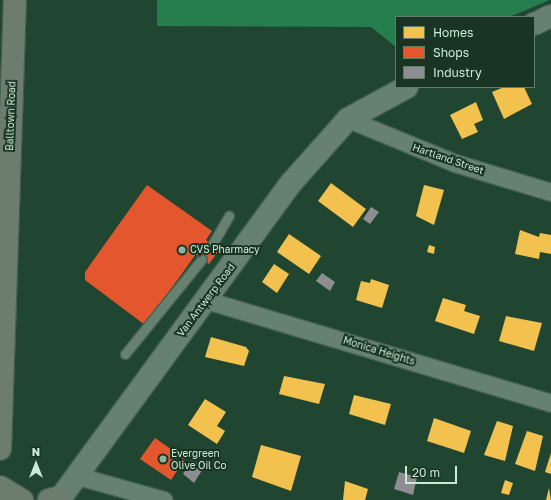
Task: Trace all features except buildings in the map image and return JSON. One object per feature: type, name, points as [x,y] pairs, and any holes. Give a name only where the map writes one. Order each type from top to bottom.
[{"type":"main road","name":"Balltown Road","points":[[0,449],[6,82],[15,0]]},
{"type":"main road","points":[[0,487],[22,500]]},
{"type":"street","points":[[535,24],[551,16]]},
{"type":"street","name":"Van Antwerp Road","points":[[56,499],[206,300],[292,182],[348,120],[404,88]]},
{"type":"street","name":"Hartland Street","points":[[348,120],[455,163],[551,192]]},
{"type":"street","name":"Monica Heights","points":[[206,300],[551,403]]},
{"type":"street","points":[[74,475],[164,500]]},
{"type":"lane","points":[[212,245],[229,216]]},
{"type":"lane","points":[[125,354],[202,258]]},
{"type":"green space","points":[[157,0],[550,0],[511,16],[395,16],[395,46],[371,27],[157,26]]},
{"type":"place","name":"CVS Pharmacy","points":[[182,250]]},
{"type":"place","name":"Evergreen Olive Oil Co","points":[[163,459]]}]
